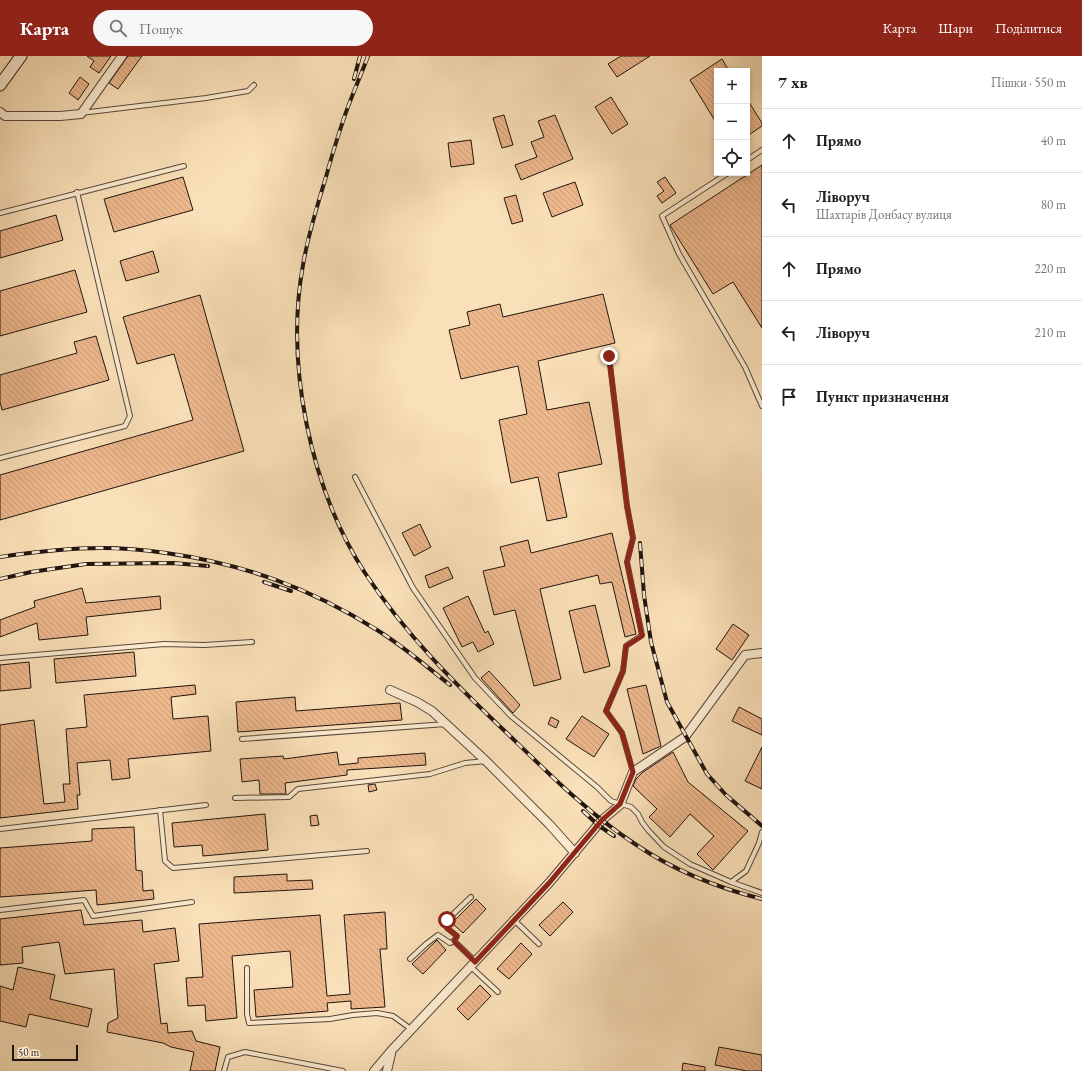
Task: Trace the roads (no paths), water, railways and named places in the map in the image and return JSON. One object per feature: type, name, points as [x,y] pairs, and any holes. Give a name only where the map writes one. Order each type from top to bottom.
[{"type":"street","points":[[0,85],[21,56]]},
{"type":"street","points":[[0,112],[5,116],[60,116],[81,114],[122,56]]},
{"type":"street","points":[[374,1071],[549,883],[602,820],[620,804],[633,772],[685,736],[745,655],[762,653]]},
{"type":"street","points":[[390,690],[417,702],[432,711],[486,761],[549,824],[575,853]]},
{"type":"street","points":[[387,1071],[391,1051]]},
{"type":"lane","points":[[81,114],[206,98],[248,91],[254,85]]},
{"type":"lane","points":[[750,158],[762,150]]},
{"type":"lane","points":[[0,213],[77,192],[184,166]]},
{"type":"lane","points":[[723,176],[662,216],[679,254],[745,367],[762,406]]},
{"type":"lane","points":[[0,458],[125,426],[130,416],[77,192]]},
{"type":"lane","points":[[609,356],[627,506],[633,538],[627,562],[642,636],[626,646],[623,671],[606,711],[622,733],[633,772]]},
{"type":"lane","points":[[355,477],[412,588],[475,678],[511,716],[597,787],[611,801],[631,807],[638,814],[648,830],[664,847],[690,864],[731,882],[762,892]]},
{"type":"lane","points":[[0,658],[164,644],[204,645],[252,642]]},
{"type":"lane","points":[[242,738],[446,724]]},
{"type":"lane","points":[[235,798],[289,797],[298,789],[430,774],[465,763],[486,761]]},
{"type":"lane","points":[[0,829],[206,805]]},
{"type":"lane","points":[[160,810],[165,861],[173,868],[367,851]]},
{"type":"lane","points":[[731,882],[746,871],[759,843],[762,832]]},
{"type":"lane","points":[[410,959],[438,935],[450,943],[454,941],[457,936],[447,928],[447,920],[471,897]]},
{"type":"lane","points":[[0,910],[84,900],[93,916],[192,902]]},
{"type":"lane","points":[[514,920],[539,944]]},
{"type":"lane","points":[[454,941],[498,992]]},
{"type":"lane","points":[[247,968],[247,1014],[249,1023],[330,1020],[353,1015],[377,1013],[393,1016],[411,1030]]},
{"type":"lane","points":[[224,1071],[228,1057],[245,1052],[343,1071]]},
{"type":"railway","points":[[354,79],[360,56]]},
{"type":"railway","points":[[368,56],[346,113],[316,210],[305,254],[298,303],[297,343],[300,384],[307,424],[316,464],[330,503],[346,539],[365,573],[414,638],[451,679],[586,807],[618,832],[680,870],[712,884],[762,899]]},
{"type":"railway","points":[[640,543],[644,595],[651,642],[667,702],[707,774],[726,795],[762,826]]},
{"type":"railway","points":[[0,557],[89,548],[126,549],[195,558],[249,571],[301,590],[352,615],[396,643],[450,685]]},
{"type":"railway","points":[[0,579],[31,572],[86,564],[173,563],[208,566]]},
{"type":"railway","points":[[264,582],[291,591]]},
{"type":"railway","points":[[583,811],[598,825],[614,836]]}]
